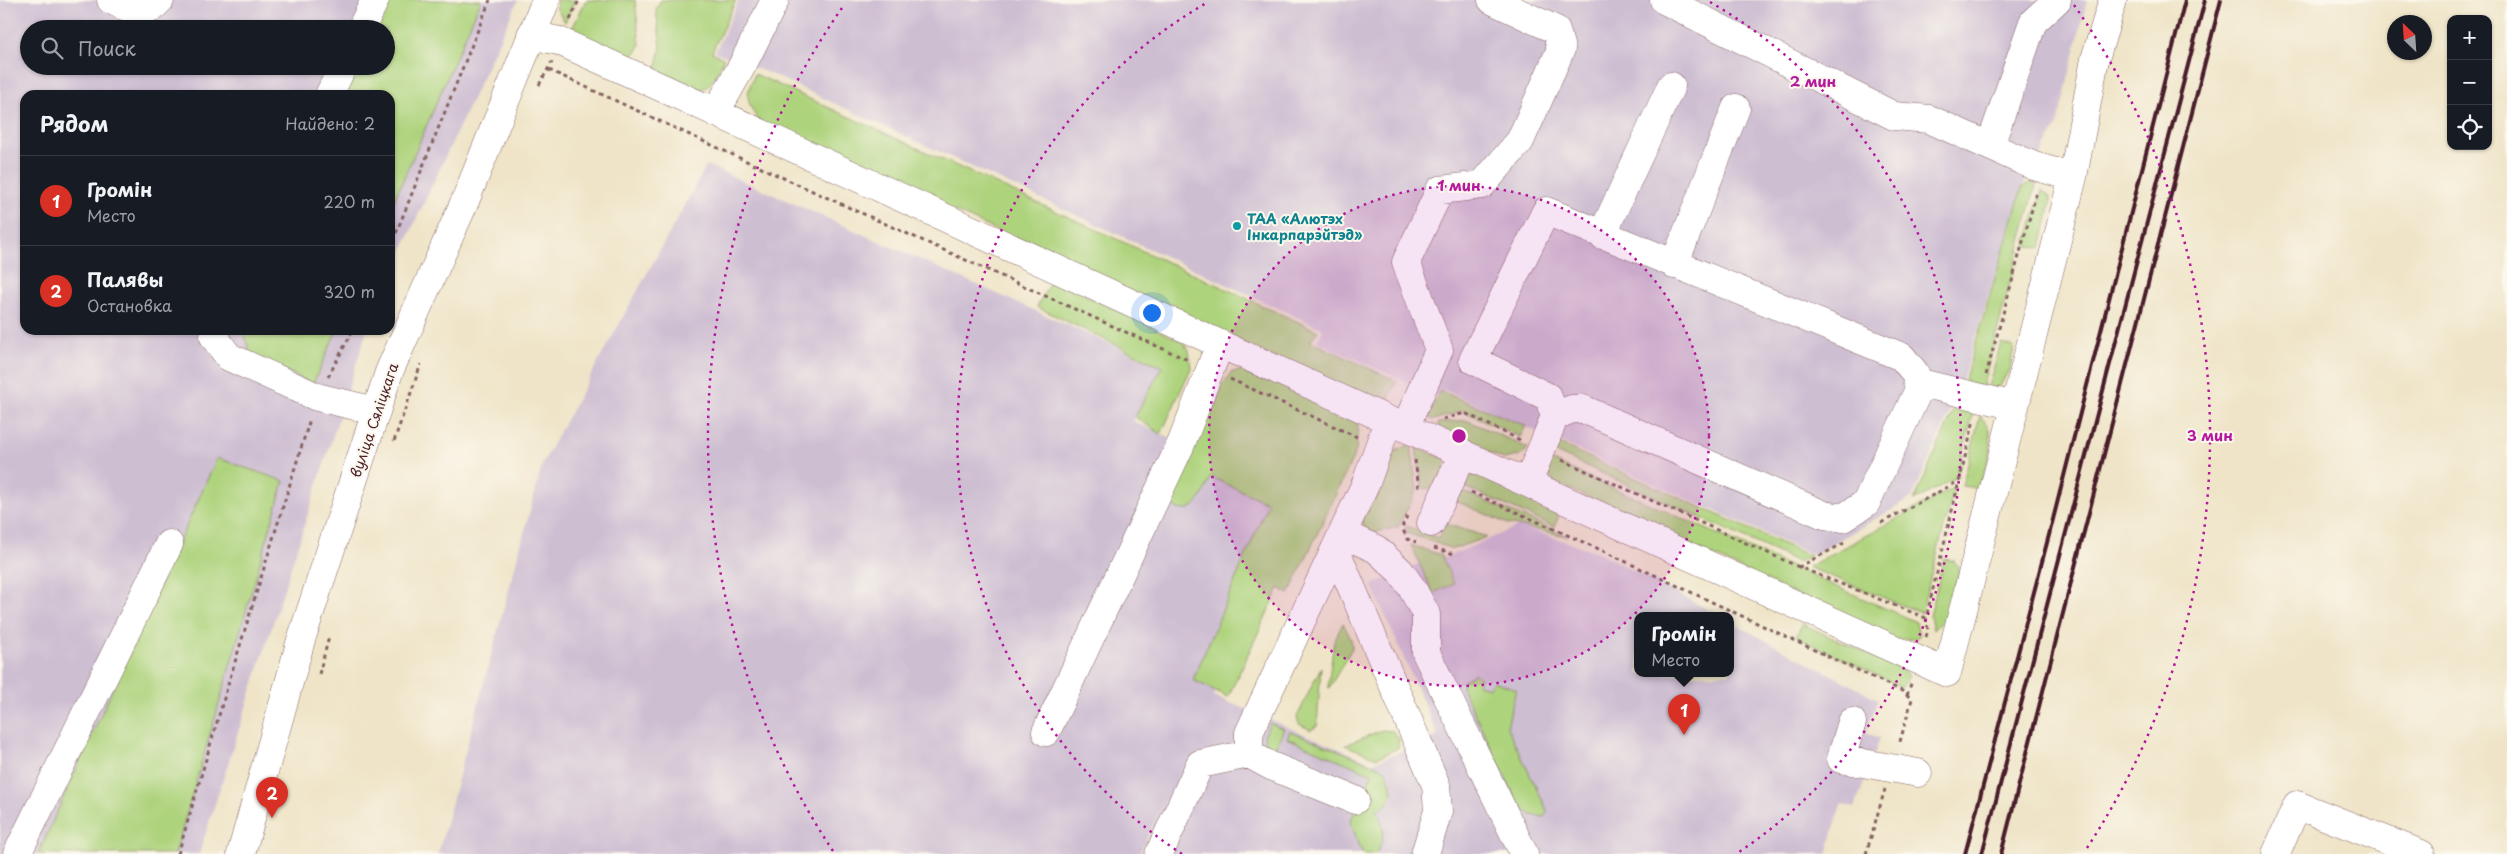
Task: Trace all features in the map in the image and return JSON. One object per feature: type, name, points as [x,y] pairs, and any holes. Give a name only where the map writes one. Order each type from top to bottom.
[{"type":"main road","points":[[110,0],[133,10],[152,8],[160,0]]},
{"type":"main road","points":[[365,20],[374,0]]},
{"type":"main road","name":"вуліца Сяліцкага","points":[[241,854],[301,640],[389,372],[465,201],[546,0]]},
{"type":"main road","points":[[716,112],[743,64],[775,0]]},
{"type":"main road","points":[[1249,754],[1249,733],[1339,543],[1379,447],[1397,424],[1439,350],[1406,262],[1440,190],[1482,185],[1520,141],[1560,49],[1556,30],[1492,0]]},
{"type":"main road","points":[[1664,0],[1894,116],[1929,118],[2043,169],[2073,177]]},
{"type":"main road","points":[[1990,146],[2033,22],[2057,0]]},
{"type":"main road","points":[[531,35],[559,41],[1220,344],[1947,673],[2073,177],[2096,59],[2113,0]]},
{"type":"main road","points":[[331,90],[339,75]]},
{"type":"main road","points":[[1602,236],[1671,86]]},
{"type":"main road","points":[[1674,265],[1736,108]]},
{"type":"main road","points":[[1528,482],[1555,416],[1548,397],[1472,360],[1546,211],[1602,236],[1902,357],[1915,372],[1919,389],[1866,503],[1843,518],[1824,515],[1583,409],[1572,409],[1555,416]]},
{"type":"main road","points":[[215,335],[214,337],[228,357],[317,397],[376,412]]},
{"type":"main road","points":[[1046,732],[1181,444],[1220,344]]},
{"type":"main road","points":[[1918,382],[2015,406]]},
{"type":"main road","points":[[1431,523],[1463,453]]},
{"type":"main road","points":[[1339,543],[1436,785],[1438,811],[1425,854]]},
{"type":"main road","points":[[1339,543],[1376,549],[1400,571],[1412,588],[1426,614],[1426,652],[1524,854]]},
{"type":"main road","points":[[17,854],[169,544]]},
{"type":"main road","points":[[1852,722],[1841,759],[1918,773]]},
{"type":"main road","points":[[1159,854],[1200,764],[1249,754],[1271,766],[1355,800]]},
{"type":"main road","points":[[2276,854],[2297,805],[2421,854]]},
{"type":"path","points":[[395,236],[490,0]]},
{"type":"path","points":[[536,90],[549,70],[1379,447]]},
{"type":"path","points":[[1907,695],[1928,630],[1926,618],[1979,398],[2043,169]]},
{"type":"path","points":[[178,854],[317,397],[350,335]]},
{"type":"path","points":[[392,448],[421,363]]},
{"type":"path","points":[[1437,420],[1465,413],[1542,451],[1799,567],[1926,618]]},
{"type":"path","points":[[1875,526],[1959,480]]},
{"type":"path","points":[[1450,482],[1778,632],[1912,699],[1866,854]]},
{"type":"path","points":[[1799,567],[1850,540]]},
{"type":"path","points":[[318,676],[332,628]]},
{"type":"shaded area","points":[[0,0],[518,0],[395,265],[395,90],[20,90],[20,335],[365,335],[199,854],[0,854]]},
{"type":"shaded area","points":[[739,0],[2087,0],[2057,126],[2022,188],[1958,393],[1912,498],[1813,555],[1442,389],[1438,396],[1317,342],[1323,329],[773,75],[715,52]]},
{"type":"shaded area","points":[[707,165],[1162,367],[1133,421],[1304,500],[1214,696],[1373,763],[1438,736],[1372,585],[1437,555],[1445,558],[1519,526],[1600,553],[1712,612],[1634,612],[1634,677],[1734,677],[1734,624],[1878,699],[1866,733],[1880,738],[1855,808],[1841,804],[1827,854],[1141,854],[1169,791],[1139,854],[438,854],[543,462]]},
{"type":"green space","points":[[389,0],[481,0],[395,198],[395,90],[347,90],[354,75],[395,75],[395,20],[379,20]]},
{"type":"green space","points":[[556,0],[575,0],[565,22],[557,9]]},
{"type":"green space","points":[[586,0],[635,0],[640,45],[637,51],[628,59],[586,44],[571,31]]},
{"type":"green space","points":[[661,0],[736,0],[712,52],[724,59],[712,81],[705,88],[691,88],[656,70],[661,47],[656,9]]},
{"type":"green space","points":[[755,74],[1318,331],[1310,341],[1397,381],[1388,399],[1379,405],[759,122],[748,99],[749,88]]},
{"type":"green space","points":[[2030,182],[2036,185],[1981,392],[1963,385],[2022,188]]},
{"type":"green space","points":[[2042,190],[2050,197],[2051,202],[2041,249],[2026,245]]},
{"type":"green space","points":[[1052,279],[1181,341],[1189,350],[1191,368],[1161,434],[1135,417],[1162,367],[1037,307]]},
{"type":"green space","points":[[245,335],[335,335],[313,384],[250,353]]},
{"type":"green space","points":[[2001,343],[2014,347],[2010,368],[2000,386],[1987,390]]},
{"type":"green space","points":[[1250,370],[1358,422],[1356,451],[1289,594],[1279,588],[1228,697],[1193,680],[1268,503],[1211,477],[1202,496],[1187,510],[1180,510],[1173,506],[1171,494],[1216,392],[1232,372]]},
{"type":"green space","points":[[1440,391],[1526,426],[1520,437],[1463,411],[1433,420],[1428,417]]},
{"type":"green space","points":[[1956,405],[1973,413],[1957,477],[1914,501]]},
{"type":"green space","points":[[1980,416],[1990,433],[1991,441],[1988,460],[1979,488],[1962,486]]},
{"type":"green space","points":[[1466,420],[1528,448],[1522,455],[1504,459],[1438,429],[1438,423]]},
{"type":"green space","points":[[1557,443],[1810,556],[1798,562],[1553,451]]},
{"type":"green space","points":[[1411,444],[1417,490],[1398,527],[1372,533],[1365,530],[1361,518],[1387,455]]},
{"type":"green space","points":[[1416,448],[1447,459],[1439,490],[1422,488]]},
{"type":"green space","points":[[217,458],[284,481],[175,854],[38,854]]},
{"type":"green space","points":[[1550,460],[1916,622],[1919,636],[1914,639],[1892,639],[1554,482],[1547,473]]},
{"type":"green space","points":[[1478,474],[1557,510],[1558,518],[1554,527],[1461,485],[1465,478]]},
{"type":"green space","points":[[1955,487],[1921,613],[1808,567]]},
{"type":"green space","points":[[1460,490],[1567,536],[1508,524],[1456,501]]},
{"type":"green space","points":[[1446,524],[1487,537],[1453,549],[1407,533],[1406,526],[1438,538]]},
{"type":"green space","points":[[1411,545],[1441,555],[1454,584],[1433,593]]},
{"type":"green space","points":[[1944,559],[1954,561],[1958,566],[1958,576],[1947,616],[1933,630],[1930,616]]},
{"type":"green space","points":[[1343,623],[1351,639],[1352,648],[1329,688],[1334,641]]},
{"type":"green space","points":[[1802,624],[1903,670],[1909,676],[1902,687],[1796,637]]},
{"type":"green space","points":[[1321,667],[1317,726],[1311,730],[1299,724],[1297,717]]},
{"type":"green space","points":[[1475,674],[1480,677],[1478,685],[1490,688],[1493,681],[1516,689],[1507,727],[1546,808],[1547,812],[1544,817],[1531,815],[1519,805],[1466,696],[1462,687],[1464,680]]},
{"type":"green space","points":[[1270,723],[1284,729],[1273,752],[1268,752],[1264,736]]},
{"type":"green space","points":[[1382,730],[1393,731],[1399,739],[1398,748],[1377,758],[1345,745]]},
{"type":"green space","points":[[1290,731],[1385,769],[1392,792],[1389,802],[1377,810],[1382,822],[1383,838],[1375,854],[1363,854],[1350,822],[1372,774],[1287,738]]},
{"type":"railway","points":[[1965,854],[2049,535],[2185,0]]},
{"type":"railway","points":[[1982,854],[2205,0]]},
{"type":"railway","points":[[2001,854],[2221,0]]},
{"type":"place","name":"ТАА «Алютэх Інкарпарэйтэд»","points":[[1237,226]]},
{"type":"place","name":"Громін","points":[[1684,735]]},
{"type":"place","name":"Палявы","points":[[272,818]]}]
